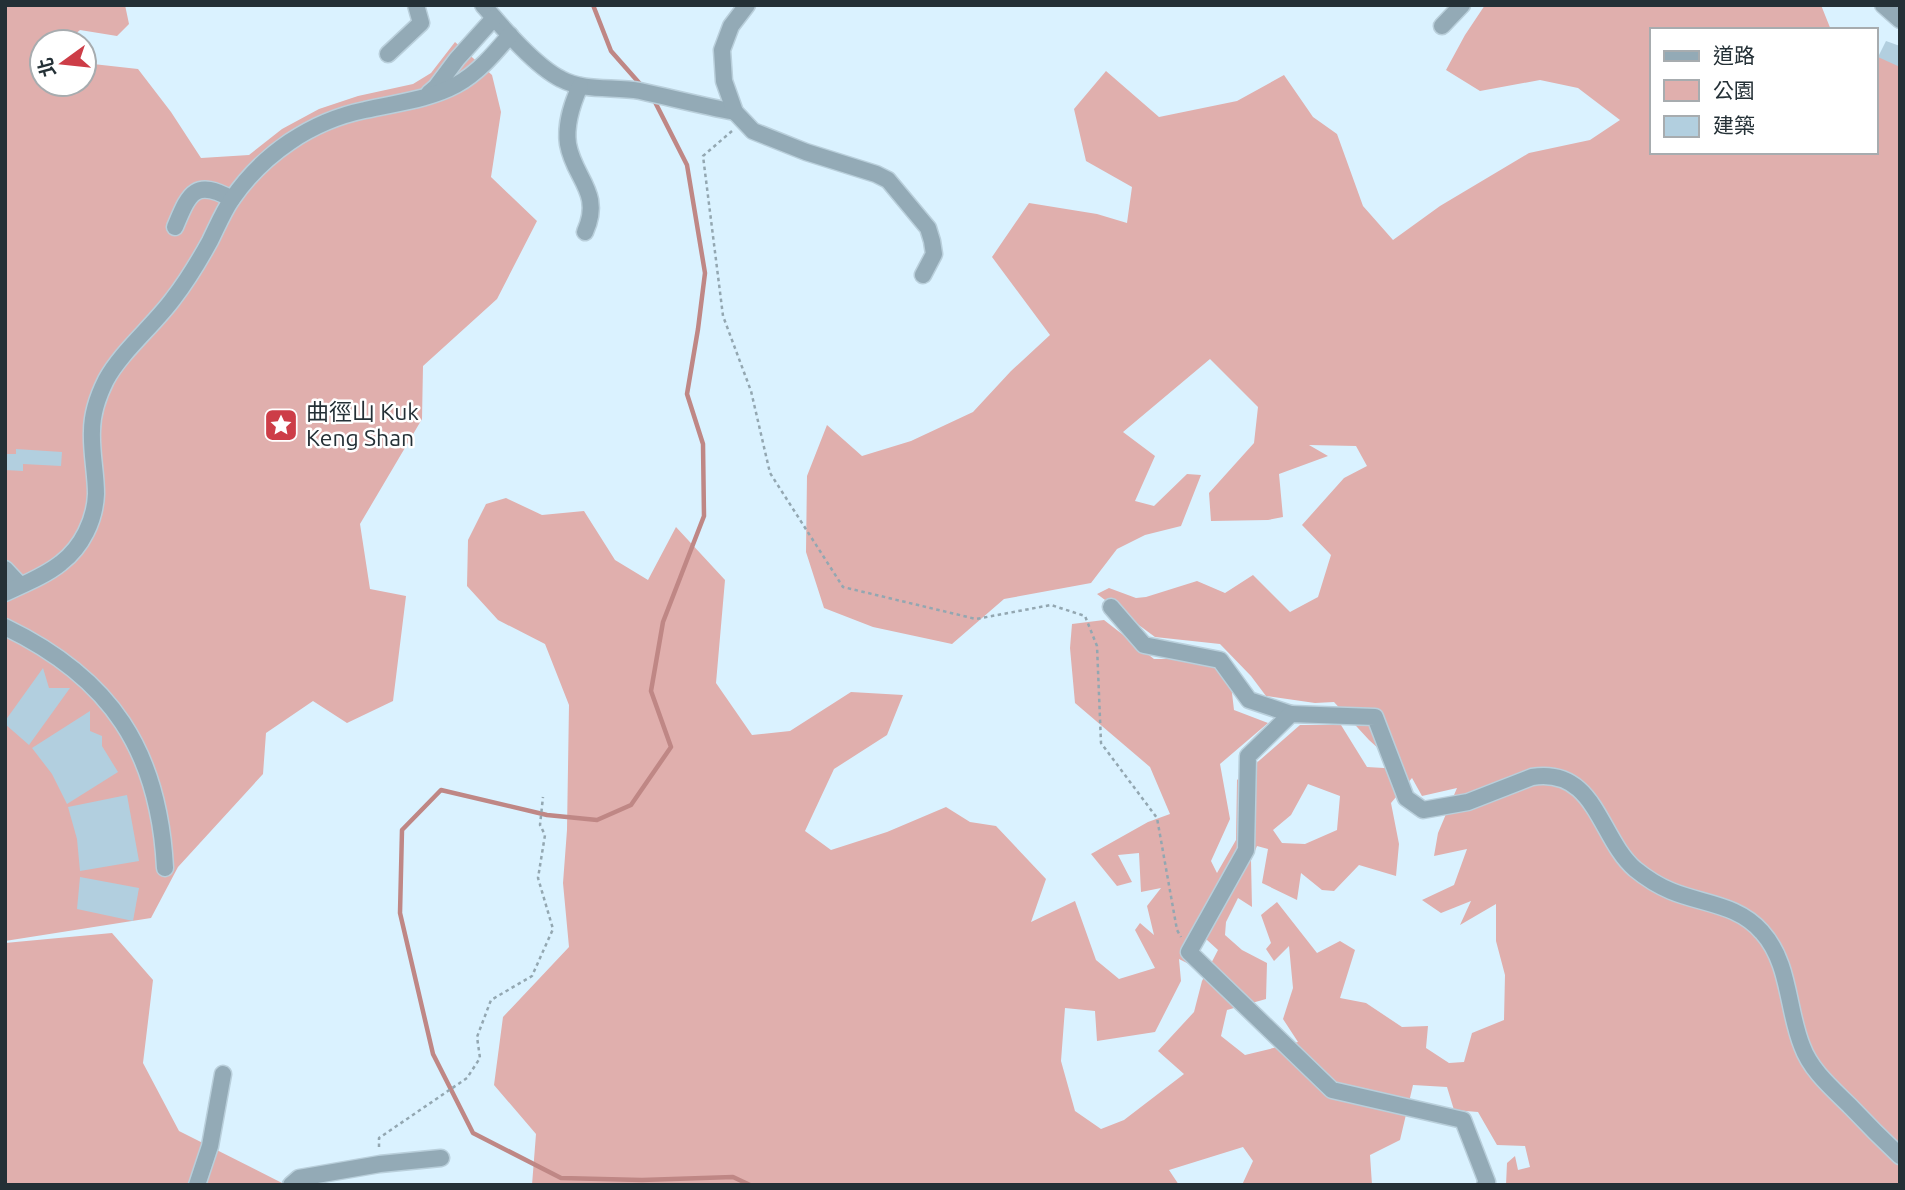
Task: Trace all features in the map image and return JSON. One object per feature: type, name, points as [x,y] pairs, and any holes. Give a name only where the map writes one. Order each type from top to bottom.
[{"type":"street","points":[[388,54],[421,23],[416,5]]},
{"type":"street","points":[[747,5],[731,26],[722,50],[724,81],[739,117],[753,131],[888,180],[928,228],[933,254],[923,275]]},
{"type":"street","points":[[1442,26],[1462,5]]},
{"type":"street","points":[[1884,5],[1900,20]]},
{"type":"street","points":[[415,99],[436,88],[488,11],[546,70],[562,80],[580,86],[638,91],[739,117]]},
{"type":"street","points":[[5,569],[13,589],[61,563],[82,539],[94,510],[96,494],[92,431],[94,413],[107,378],[117,363],[153,325],[192,271],[232,199],[259,166],[290,141],[343,116],[444,91],[471,76],[510,35]]},
{"type":"street","points":[[580,86],[572,106],[568,132],[569,146],[589,194],[591,215],[585,232]]},
{"type":"street","points":[[176,227],[186,201],[200,190],[209,188],[232,199]]},
{"type":"street","points":[[1111,607],[1143,645],[1220,660],[1250,700],[1291,714],[1375,718],[1406,798],[1423,810],[1468,802],[1532,777],[1551,776],[1575,786],[1591,802],[1624,857],[1637,871],[1673,892],[1734,911],[1763,932],[1780,962],[1798,1034],[1807,1057],[1822,1077],[1900,1156]]},
{"type":"street","points":[[5,627],[63,660],[87,679],[107,701],[124,726],[139,752],[159,808],[165,868]]},
{"type":"street","points":[[1291,714],[1248,757],[1247,850],[1189,952],[1332,1090],[1463,1121],[1487,1182],[1485,1185]]},
{"type":"street","points":[[197,1185],[210,1146],[223,1074]]},
{"type":"street","points":[[291,1185],[299,1178],[380,1164],[441,1158]]},
{"type":"path","points":[[739,117],[703,156],[723,316],[751,391],[770,472],[843,587],[976,619],[1051,604],[1085,616],[1097,646],[1101,743],[1157,818],[1177,930],[1189,952]]},
{"type":"path","points":[[380,1164],[379,1138],[467,1078],[480,1058],[477,1037],[491,1000],[532,976],[553,929],[538,878],[545,835],[540,825],[543,797]]},
{"type":"green space","points":[[5,5],[125,5],[129,24],[117,36],[98,33],[98,28],[28,28],[28,98],[98,98],[98,65],[138,69],[201,158],[249,155],[282,129],[319,109],[358,96],[413,84],[431,73],[455,42],[492,75],[501,112],[491,177],[537,221],[497,299],[423,366],[422,419],[360,524],[370,589],[406,596],[393,701],[347,723],[313,701],[266,733],[263,774],[178,867],[151,918],[5,941]]},
{"type":"green space","points":[[1485,5],[1821,5],[1830,28],[1650,28],[1650,154],[1877,154],[1877,55],[1900,58],[1900,1185],[1506,1185],[1507,1163],[1515,1156],[1518,1170],[1530,1167],[1525,1146],[1497,1145],[1478,1112],[1454,1110],[1447,1087],[1413,1085],[1400,1140],[1370,1155],[1372,1185],[1242,1185],[1253,1161],[1243,1147],[1169,1170],[1179,1185],[532,1185],[536,1134],[494,1085],[503,1017],[569,947],[563,883],[567,830],[569,705],[545,644],[498,620],[467,586],[468,540],[486,504],[506,498],[542,515],[584,511],[615,560],[648,580],[676,527],[725,580],[716,683],[752,735],[790,731],[851,692],[903,695],[887,735],[834,769],[805,831],[831,850],[887,832],[946,807],[970,822],[996,826],[1046,879],[1031,922],[1075,901],[1096,960],[1119,979],[1155,968],[1135,930],[1140,923],[1154,935],[1147,906],[1161,888],[1141,892],[1139,853],[1118,855],[1132,882],[1117,886],[1091,854],[1148,822],[1170,814],[1150,767],[1075,703],[1070,648],[1072,624],[1104,620],[1154,659],[1228,659],[1234,710],[1268,723],[1220,764],[1230,819],[1211,861],[1217,873],[1236,840],[1237,780],[1300,725],[1341,725],[1367,767],[1401,769],[1369,740],[1334,702],[1315,703],[1266,696],[1220,644],[1155,637],[1097,594],[1109,588],[1136,598],[1146,597],[1197,581],[1225,593],[1253,575],[1290,612],[1318,597],[1331,555],[1302,525],[1344,478],[1367,466],[1356,446],[1309,445],[1328,456],[1279,474],[1283,517],[1268,520],[1211,521],[1209,493],[1254,443],[1258,407],[1210,359],[1123,432],[1155,456],[1135,501],[1154,506],[1187,474],[1201,475],[1181,526],[1145,535],[1117,549],[1091,583],[1004,599],[952,644],[873,627],[824,608],[806,552],[807,476],[827,425],[862,456],[911,441],[973,412],[1011,371],[1050,335],[992,257],[1029,203],[1097,214],[1127,223],[1132,187],[1086,161],[1074,109],[1106,71],[1159,117],[1237,101],[1284,75],[1313,117],[1337,134],[1363,206],[1393,240],[1440,206],[1529,153],[1590,140],[1620,120],[1578,88],[1540,80],[1480,91],[1446,70]],"holes":[[[1412,778],[1422,796],[1457,788],[1438,833],[1434,856],[1467,849],[1454,885],[1422,900],[1441,913],[1471,901],[1460,925],[1496,904],[1496,941],[1505,975],[1504,1020],[1472,1033],[1464,1062],[1449,1063],[1426,1048],[1428,1026],[1402,1027],[1366,1003],[1340,998],[1355,950],[1340,941],[1317,953],[1277,902],[1261,915],[1271,943],[1266,949],[1274,961],[1289,946],[1293,988],[1283,1019],[1298,1042],[1245,1055],[1221,1036],[1227,1010],[1266,999],[1267,963],[1242,950],[1225,935],[1226,922],[1238,898],[1252,907],[1251,860],[1257,846],[1268,849],[1262,883],[1297,900],[1301,873],[1322,890],[1334,891],[1359,865],[1396,876],[1399,844],[1391,803]],[[1308,784],[1340,796],[1337,830],[1305,844],[1282,843],[1273,830],[1291,815]],[[1206,939],[1218,950],[1202,981],[1194,1012],[1158,1051],[1184,1074],[1124,1120],[1101,1129],[1075,1111],[1061,1061],[1065,1008],[1095,1011],[1097,1041],[1155,1032],[1181,981],[1179,959],[1189,964]]]},
{"type":"green space","points":[[112,933],[153,980],[143,1063],[179,1131],[286,1185],[5,1185],[5,943]]},
{"type":"building","points":[[1886,41],[1900,46],[1900,67],[1878,57]]},
{"type":"building","points":[[16,449],[62,452],[61,466],[23,464],[23,471],[5,470],[5,454],[16,454]]},
{"type":"building","points":[[43,668],[49,688],[70,688],[29,745],[5,724],[5,721]]},
{"type":"building","points":[[90,711],[90,731],[102,736],[102,746],[118,772],[67,804],[52,774],[32,748]]},
{"type":"building","points":[[127,795],[139,861],[80,871],[77,839],[68,807]]},
{"type":"building","points":[[80,877],[139,888],[133,921],[77,909]]},
{"type":"waterway","points":[[593,5],[611,51],[641,85]]},
{"type":"waterway","points":[[654,100],[687,165],[705,273],[687,394],[703,444],[704,516],[663,622],[651,691],[671,747],[631,805],[597,820],[547,815],[441,790],[402,830],[400,913],[433,1054],[473,1133],[561,1178],[642,1180],[733,1177],[750,1185]]},
{"type":"place","name":"曲徑山 Kuk Keng Shan","points":[[281,425]]}]
